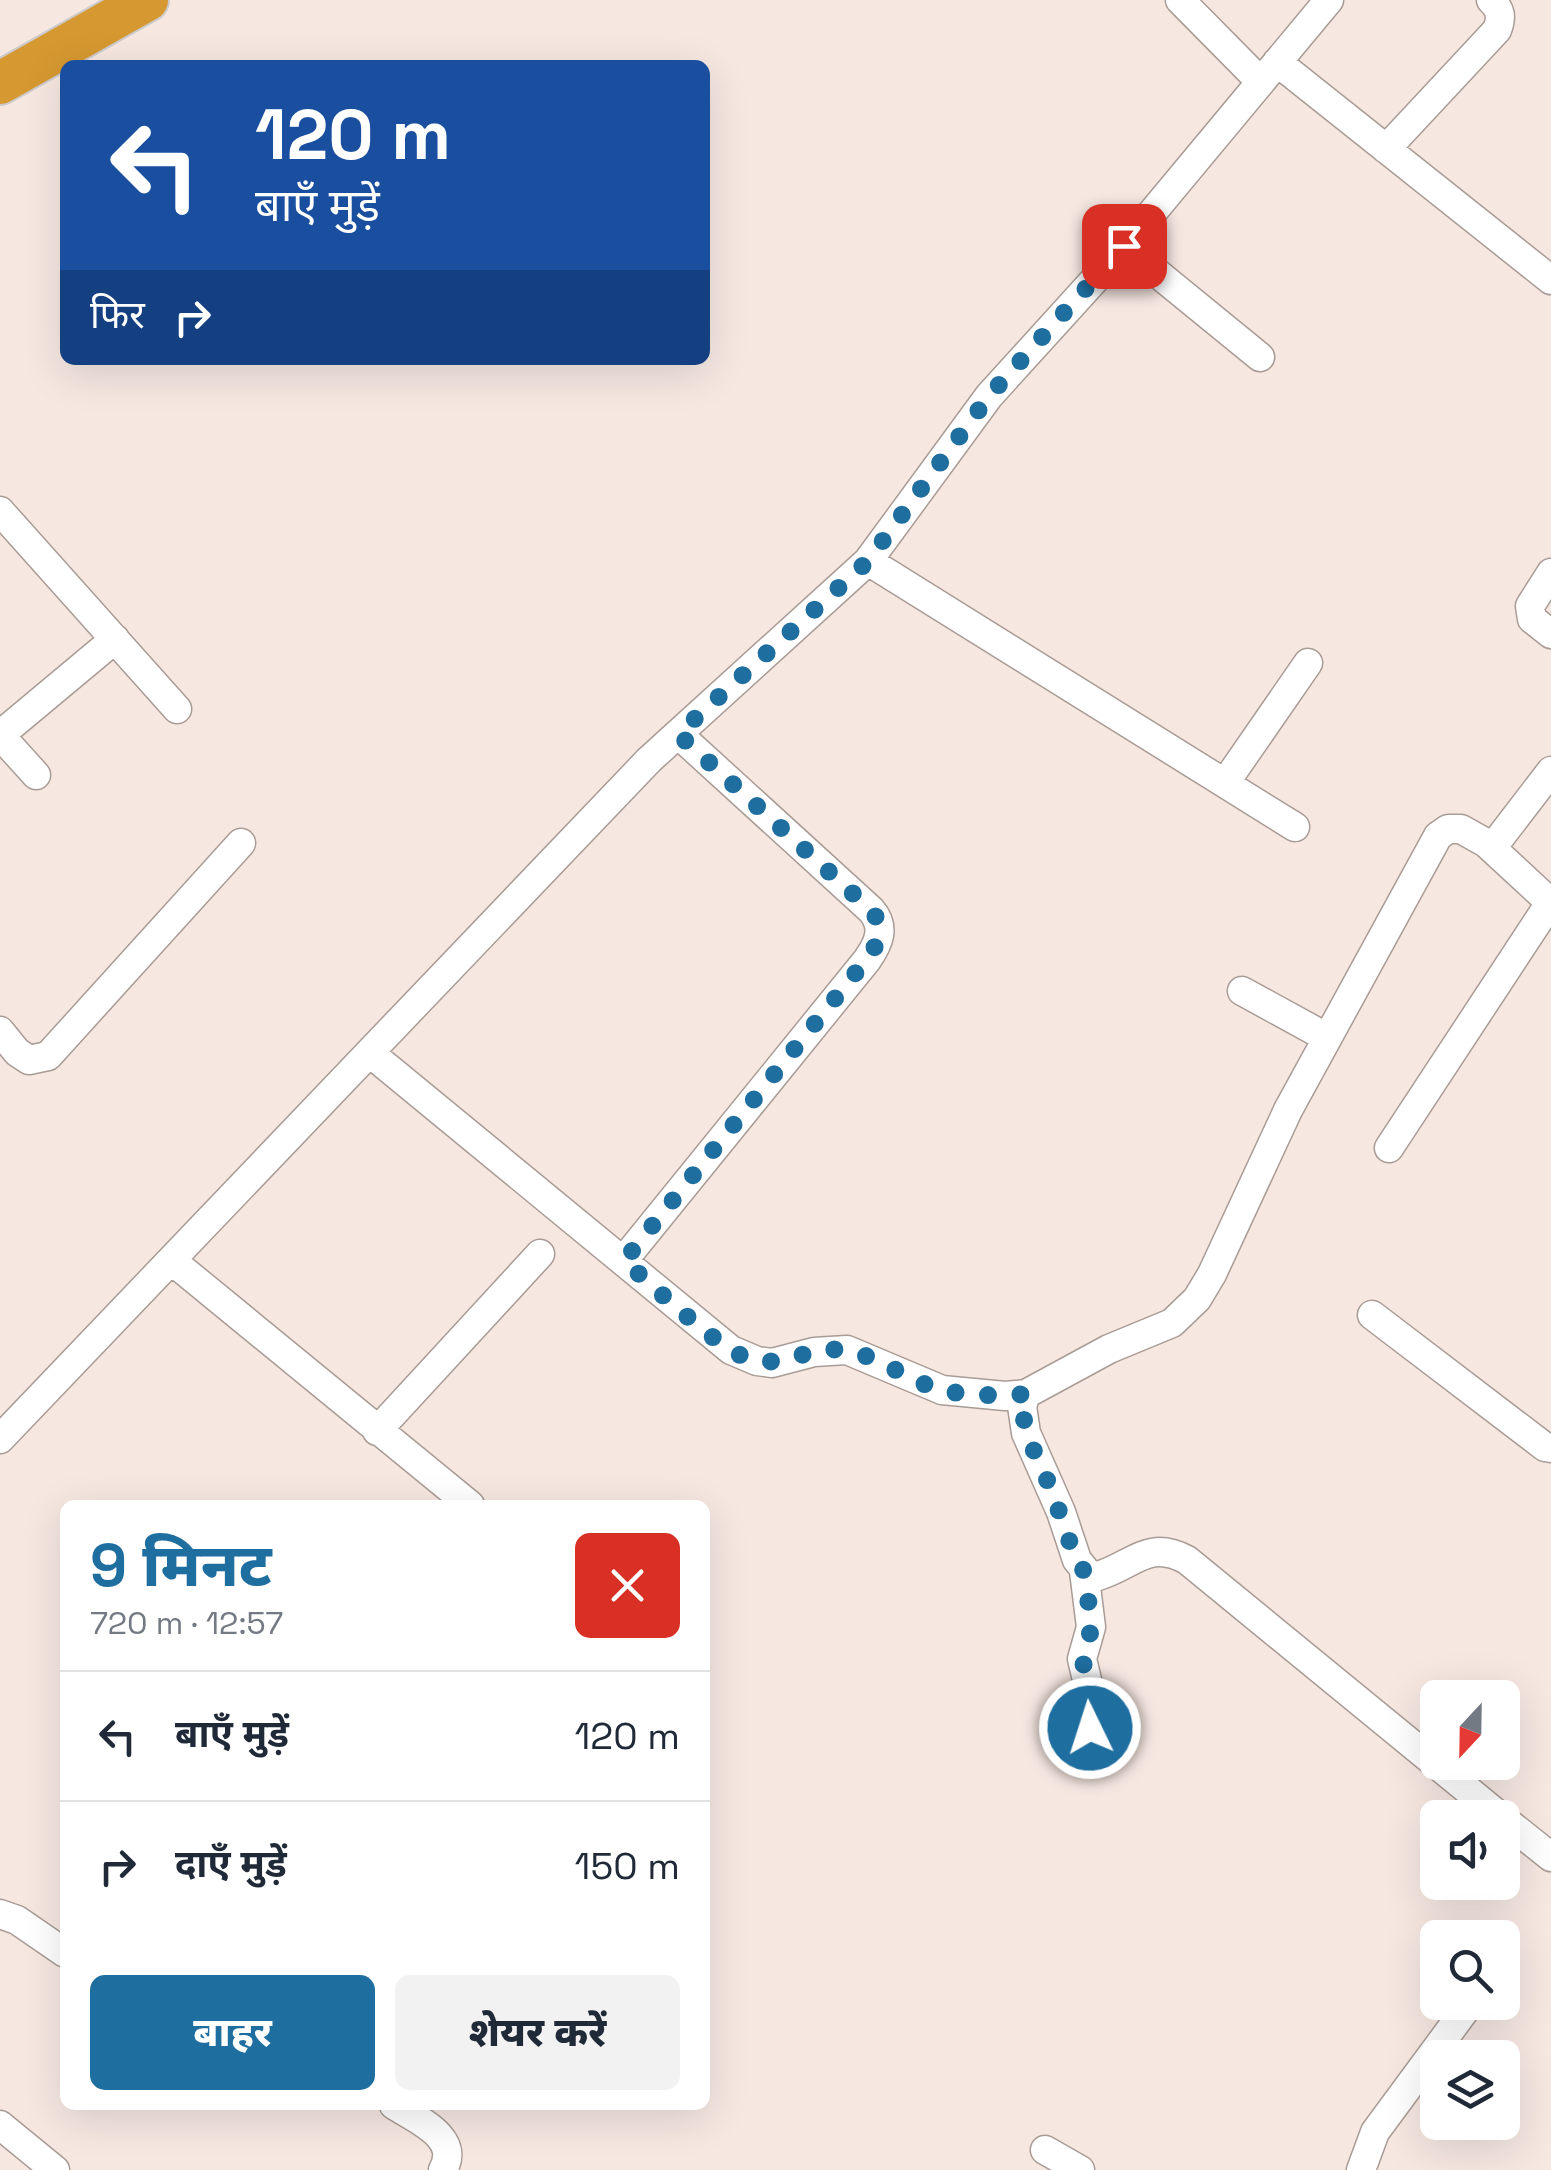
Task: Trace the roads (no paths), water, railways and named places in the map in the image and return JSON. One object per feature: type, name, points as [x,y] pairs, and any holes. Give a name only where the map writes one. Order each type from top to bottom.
[{"type":"highway","points":[[0,82],[147,0]]},
{"type":"street","points":[[1180,0],[1269,72],[1386,149],[1551,280]]},
{"type":"street","points":[[0,1439],[678,734],[868,561],[989,396],[1124,246],[1329,0]]},
{"type":"street","points":[[1386,149],[1497,30],[1500,8],[1491,0]]},
{"type":"street","points":[[1124,246],[1260,357]]},
{"type":"street","points":[[0,511],[177,708]]},
{"type":"street","points":[[868,561],[1295,828]]},
{"type":"street","points":[[1551,573],[1530,606],[1532,619],[1551,634]]},
{"type":"street","points":[[36,775],[0,735],[115,640]]},
{"type":"street","points":[[1225,782],[1308,663]]},
{"type":"street","points":[[624,1261],[866,960],[881,929],[871,910],[678,734]]},
{"type":"street","points":[[1492,848],[1551,771]]},
{"type":"street","points":[[370,1053],[732,1350],[757,1361],[786,1362],[814,1352],[847,1350],[942,1390],[1026,1394],[1081,1363],[1172,1324],[1184,1315],[1212,1274],[1288,1110],[1438,836],[1448,829],[1460,829],[1492,848],[1551,903],[1389,1148]]},
{"type":"street","points":[[0,1031],[28,1060],[48,1056],[241,843]]},
{"type":"street","points":[[1242,991],[1326,1037]]},
{"type":"street","points":[[377,1430],[540,1254]]},
{"type":"street","points":[[171,1260],[464,1500]]},
{"type":"street","points":[[1372,1316],[1551,1448]]},
{"type":"street","points":[[1026,1394],[1022,1406],[1026,1433],[1076,1560],[1084,1571],[1090,1576],[1109,1573],[1150,1552],[1175,1554],[1187,1560],[1480,1800]]},
{"type":"street","points":[[1084,1571],[1092,1627],[1082,1659],[1093,1704],[1087,1751]]},
{"type":"street","points":[[1520,1832],[1551,1856]]},
{"type":"street","points":[[0,1914],[17,1920],[60,1950]]},
{"type":"street","points":[[1361,2170],[1375,2132],[1458,2020]]},
{"type":"street","points":[[402,2110],[446,2142],[449,2154],[443,2170]]},
{"type":"street","points":[[0,2124],[55,2170]]},
{"type":"street","points":[[1045,2150],[1080,2170]]}]
